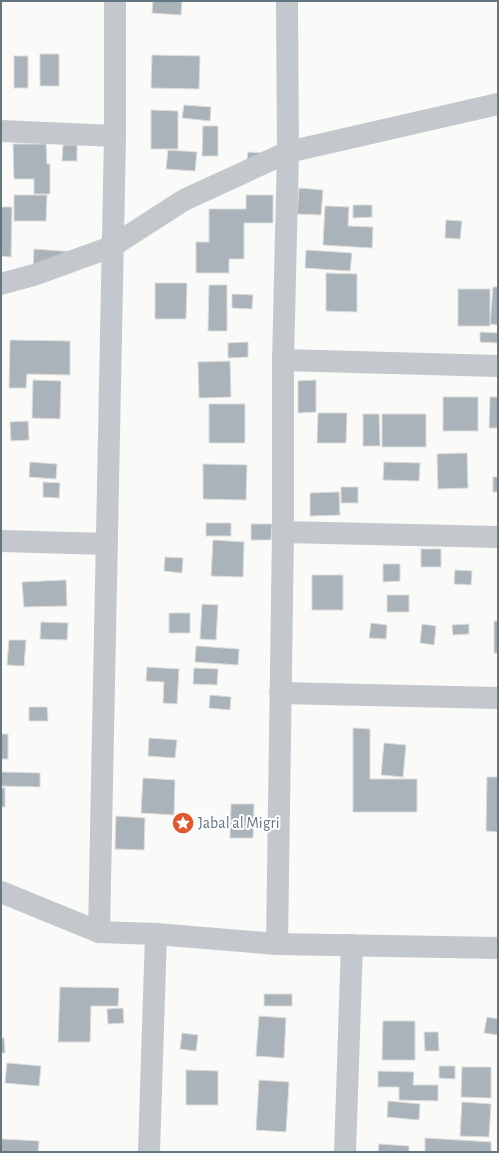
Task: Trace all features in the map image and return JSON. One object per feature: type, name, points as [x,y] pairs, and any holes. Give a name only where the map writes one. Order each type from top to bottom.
[{"type":"street","points":[[99,932],[107,544],[111,247],[115,136],[115,1]]},
{"type":"street","points":[[277,944],[283,532],[283,360],[288,152],[287,1]]},
{"type":"street","points":[[1,284],[34,275],[111,247],[184,200],[288,152],[498,104]]},
{"type":"street","points":[[1,131],[115,136]]},
{"type":"street","points":[[283,360],[498,366]]},
{"type":"street","points":[[283,532],[498,537]]},
{"type":"street","points":[[1,541],[107,544]]},
{"type":"street","points":[[280,693],[498,698]]},
{"type":"street","points":[[1,892],[99,932],[156,934],[277,944],[498,948]]},
{"type":"street","points":[[148,1152],[156,934]]},
{"type":"street","points":[[345,1152],[352,945]]},
{"type":"building","points":[[153,1],[182,1],[181,15],[152,13]]},
{"type":"building","points":[[40,54],[59,54],[59,86],[40,86]]},
{"type":"building","points":[[152,55],[200,56],[199,89],[151,88]]},
{"type":"building","points":[[14,56],[28,56],[28,88],[14,88]]},
{"type":"building","points":[[184,105],[211,107],[210,121],[182,118]]},
{"type":"building","points":[[151,110],[178,111],[178,149],[151,149]]},
{"type":"building","points":[[203,126],[218,126],[218,156],[202,156]]},
{"type":"building","points":[[13,144],[46,144],[47,164],[50,164],[50,194],[34,194],[34,179],[14,179]]},
{"type":"building","points":[[63,145],[77,145],[77,161],[62,161]]},
{"type":"building","points":[[168,150],[197,152],[195,171],[166,169]]},
{"type":"building","points":[[248,152],[262,153],[246,168]]},
{"type":"building","points":[[299,188],[323,190],[321,215],[297,214]]},
{"type":"building","points":[[14,195],[47,195],[46,221],[14,221]]},
{"type":"building","points":[[246,195],[273,195],[273,223],[244,223],[244,259],[229,259],[229,273],[196,273],[196,242],[209,242],[209,209],[246,209]]},
{"type":"building","points":[[353,205],[372,205],[372,217],[353,218]]},
{"type":"building","points":[[325,206],[349,207],[348,226],[373,227],[372,248],[323,245]]},
{"type":"building","points":[[1,207],[12,207],[11,257],[1,256]]},
{"type":"building","points":[[446,220],[462,221],[460,239],[445,238]]},
{"type":"building","points":[[34,249],[76,252],[33,268]]},
{"type":"building","points":[[306,250],[352,253],[350,271],[305,268]]},
{"type":"building","points":[[326,273],[357,274],[357,312],[326,311]]},
{"type":"building","points":[[155,283],[187,283],[186,319],[155,319]]},
{"type":"building","points":[[209,285],[227,285],[227,331],[208,331]]},
{"type":"building","points":[[493,287],[498,287],[498,325],[490,324]]},
{"type":"building","points":[[458,289],[490,289],[490,326],[458,326]]},
{"type":"building","points":[[232,294],[253,295],[252,309],[232,308]]},
{"type":"building","points":[[480,332],[498,333],[498,343],[480,342]]},
{"type":"building","points":[[10,340],[70,341],[70,375],[27,374],[26,388],[9,388]]},
{"type":"building","points":[[248,342],[248,357],[228,358],[228,343]]},
{"type":"building","points":[[230,361],[231,397],[199,398],[198,362]]},
{"type":"building","points":[[33,380],[61,381],[60,419],[32,418]]},
{"type":"building","points":[[316,380],[316,412],[298,413],[298,381]]},
{"type":"building","points":[[443,397],[478,397],[478,431],[443,431]]},
{"type":"building","points":[[490,397],[498,397],[498,428],[489,428]]},
{"type":"building","points":[[209,404],[245,404],[245,443],[209,443]]},
{"type":"building","points":[[318,413],[347,413],[346,443],[317,443]]},
{"type":"building","points":[[363,414],[379,414],[380,446],[363,446]]},
{"type":"building","points":[[382,414],[426,414],[426,447],[382,447]]},
{"type":"building","points":[[28,421],[29,440],[11,441],[10,422]]},
{"type":"building","points":[[467,453],[468,488],[438,489],[437,454]]},
{"type":"building","points":[[30,462],[57,464],[56,479],[29,477]]},
{"type":"building","points":[[384,462],[420,463],[419,481],[383,480]]},
{"type":"building","points":[[203,464],[247,465],[246,500],[203,499]]},
{"type":"building","points":[[493,477],[498,477],[498,492],[493,492]]},
{"type":"building","points":[[43,482],[60,483],[59,498],[43,497]]},
{"type":"building","points":[[341,487],[358,487],[358,503],[341,503]]},
{"type":"building","points":[[339,492],[340,515],[310,516],[310,493]]},
{"type":"building","points":[[206,523],[231,523],[231,536],[206,536]]},
{"type":"building","points":[[251,524],[272,524],[271,540],[251,540]]},
{"type":"building","points":[[213,540],[244,542],[243,577],[211,576]]},
{"type":"building","points":[[421,549],[441,549],[441,567],[421,567]]},
{"type":"building","points":[[165,557],[183,558],[182,573],[164,571]]},
{"type":"building","points":[[383,564],[400,564],[400,581],[383,582]]},
{"type":"building","points":[[455,570],[472,571],[471,585],[454,584]]},
{"type":"building","points":[[312,575],[343,575],[343,610],[312,610]]},
{"type":"building","points":[[66,580],[67,606],[24,607],[22,582]]},
{"type":"building","points":[[387,595],[409,595],[409,612],[387,612]]},
{"type":"building","points":[[202,604],[218,605],[216,640],[200,639]]},
{"type":"building","points":[[169,613],[190,613],[190,633],[169,633]]},
{"type":"building","points":[[494,621],[498,621],[498,653],[494,653]]},
{"type":"building","points":[[41,622],[68,623],[67,640],[40,639]]},
{"type":"building","points":[[371,623],[387,625],[386,639],[369,638]]},
{"type":"building","points":[[422,624],[436,626],[434,645],[420,643]]},
{"type":"building","points":[[469,624],[469,634],[453,635],[452,625]]},
{"type":"building","points":[[9,640],[26,640],[24,666],[7,665]]},
{"type":"building","points":[[196,646],[239,649],[238,665],[195,662]]},
{"type":"building","points":[[147,667],[179,669],[177,704],[163,703],[164,682],[146,681]]},
{"type":"building","points":[[194,668],[218,669],[217,685],[193,684]]},
{"type":"building","points":[[210,695],[231,697],[230,710],[209,708]]},
{"type":"building","points":[[29,707],[47,707],[48,721],[29,721]]},
{"type":"building","points":[[353,728],[370,729],[370,779],[417,779],[417,812],[353,812]]},
{"type":"building","points":[[1,734],[8,734],[8,759],[1,759]]},
{"type":"building","points":[[149,738],[177,740],[175,758],[148,756]]},
{"type":"building","points":[[384,743],[406,745],[403,777],[381,775]]},
{"type":"building","points":[[1,772],[40,773],[40,787],[1,786]]},
{"type":"building","points":[[487,777],[498,777],[498,832],[486,831]]},
{"type":"building","points":[[143,778],[175,780],[174,815],[141,813]]},
{"type":"building","points":[[1,788],[5,788],[5,807],[1,807]]},
{"type":"building","points":[[231,804],[254,804],[253,838],[230,838]]},
{"type":"building","points":[[116,816],[145,818],[144,850],[115,849]]},
{"type":"building","points":[[60,987],[119,988],[118,1006],[91,1006],[90,1042],[58,1042]]},
{"type":"building","points":[[264,994],[292,994],[292,1006],[264,1006]]},
{"type":"building","points":[[123,1008],[124,1023],[108,1024],[107,1009]]},
{"type":"building","points":[[259,1016],[286,1018],[284,1058],[256,1056]]},
{"type":"building","points":[[487,1017],[498,1019],[498,1035],[484,1033]]},
{"type":"building","points":[[383,1021],[415,1021],[415,1060],[382,1060]]},
{"type":"building","points":[[424,1032],[438,1032],[439,1051],[425,1051]]},
{"type":"building","points":[[182,1033],[198,1035],[196,1051],[180,1049]]},
{"type":"building","points":[[1,1038],[4,1038],[5,1053],[1,1053]]},
{"type":"building","points":[[7,1063],[41,1066],[39,1086],[5,1083]]},
{"type":"building","points":[[439,1066],[455,1066],[455,1079],[439,1078]]},
{"type":"building","points":[[462,1067],[491,1067],[491,1098],[461,1097]]},
{"type":"building","points":[[186,1070],[218,1071],[218,1105],[186,1105]]},
{"type":"building","points":[[378,1071],[414,1072],[413,1085],[438,1085],[438,1101],[399,1100],[399,1087],[378,1087]]},
{"type":"building","points":[[259,1080],[289,1082],[286,1132],[256,1130]]},
{"type":"building","points":[[388,1101],[420,1104],[419,1120],[387,1117]]},
{"type":"building","points":[[462,1102],[491,1104],[489,1137],[460,1136]]},
{"type":"building","points":[[425,1138],[491,1142],[491,1152],[425,1152]]},
{"type":"building","points":[[1,1139],[39,1141],[38,1152],[1,1152]]},
{"type":"building","points":[[379,1144],[409,1146],[409,1152],[378,1152]]},
{"type":"place","name":"Jabal al Migri","points":[[183,823]]}]
